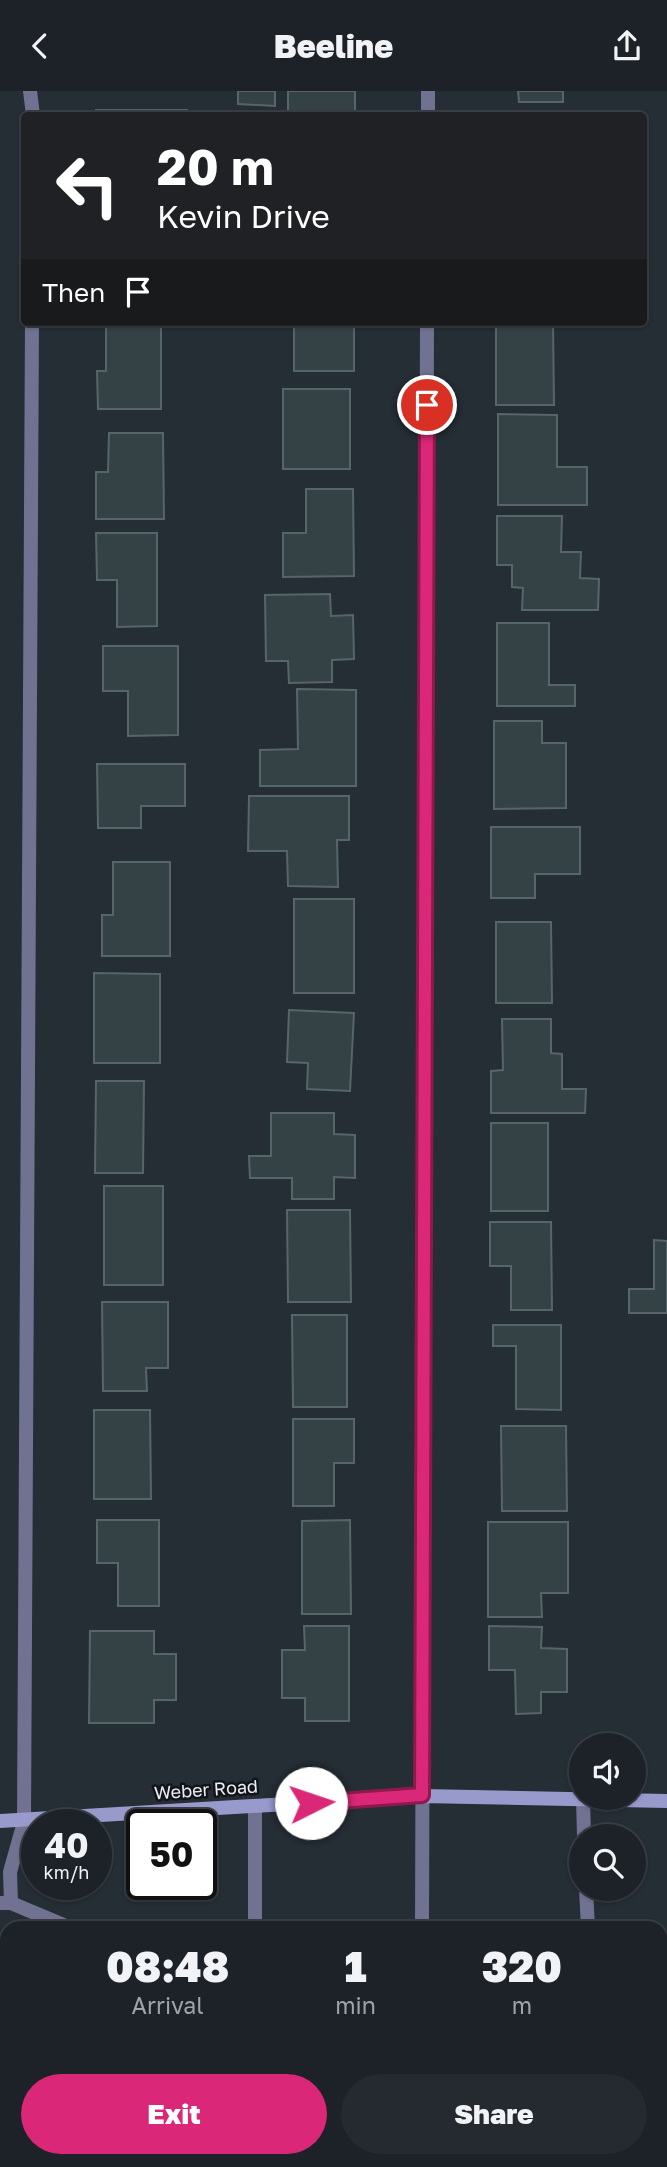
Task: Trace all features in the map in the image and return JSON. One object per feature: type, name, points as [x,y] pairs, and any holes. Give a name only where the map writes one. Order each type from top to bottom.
[{"type":"main road","name":"Weber Road","points":[[112,1816],[422,1795],[569,1799]]},
{"type":"main road","name":"Weber Road","points":[[646,1800],[667,1801]]},
{"type":"main road","name":"Weber Road","points":[[0,1821],[21,1822]]},
{"type":"street","points":[[30,91],[33,112]]},
{"type":"street","points":[[428,91],[428,112]]},
{"type":"street","points":[[23,1809],[32,326]]},
{"type":"street","points":[[422,1921],[427,326]]},
{"type":"street","points":[[255,1807],[256,1921]]},
{"type":"street","points":[[21,1830],[5,1903],[52,1921]]},
{"type":"street","points":[[587,1901],[588,1921]]},
{"type":"building","points":[[238,91],[275,91],[275,106],[238,104]]},
{"type":"building","points":[[288,91],[355,91],[355,112],[288,112]]},
{"type":"building","points":[[518,91],[563,91],[563,102],[519,102]]},
{"type":"building","points":[[96,110],[187,110],[187,112]]},
{"type":"building","points":[[106,326],[161,326],[161,409],[98,409],[97,371],[106,371]]},
{"type":"building","points":[[294,326],[354,326],[354,371],[294,371]]},
{"type":"building","points":[[496,326],[553,326],[554,405],[496,405]]},
{"type":"building","points":[[283,389],[350,389],[350,469],[283,469]]},
{"type":"building","points":[[498,414],[557,415],[557,467],[587,467],[587,505],[498,505]]},
{"type":"building","points":[[109,433],[163,433],[164,519],[96,519],[96,472],[108,472]]},
{"type":"building","points":[[306,489],[353,489],[354,576],[283,577],[283,533],[306,533]]},
{"type":"building","points":[[497,516],[562,516],[561,552],[581,552],[580,578],[599,579],[598,610],[522,610],[523,588],[512,587],[512,565],[497,565]]},
{"type":"building","points":[[96,533],[157,533],[157,626],[117,627],[117,580],[97,580]]},
{"type":"building","points":[[330,594],[331,616],[353,615],[354,659],[332,660],[332,682],[289,683],[288,661],[266,661],[265,595]]},
{"type":"building","points":[[497,623],[549,623],[549,685],[575,685],[575,706],[497,706]]},
{"type":"building","points":[[103,646],[178,646],[178,735],[128,736],[128,691],[103,691]]},
{"type":"building","points":[[297,689],[356,690],[356,786],[260,786],[260,750],[298,749]]},
{"type":"building","points":[[494,721],[542,721],[542,743],[566,743],[566,808],[494,809]]},
{"type":"building","points":[[97,764],[185,764],[185,806],[141,806],[141,828],[98,828]]},
{"type":"building","points":[[249,796],[349,796],[349,840],[337,840],[338,887],[288,886],[287,851],[248,851]]},
{"type":"building","points":[[491,827],[580,827],[580,874],[535,874],[535,898],[491,898]]},
{"type":"building","points":[[113,862],[170,862],[170,956],[102,956],[102,915],[113,915]]},
{"type":"building","points":[[294,899],[354,899],[354,993],[294,993]]},
{"type":"building","points":[[496,922],[551,922],[552,1003],[496,1003]]},
{"type":"building","points":[[94,973],[160,974],[160,1063],[94,1063]]},
{"type":"building","points":[[289,1010],[354,1013],[350,1091],[307,1089],[308,1063],[287,1062]]},
{"type":"building","points":[[502,1019],[551,1019],[551,1053],[562,1054],[562,1089],[586,1089],[585,1113],[491,1113],[491,1071],[503,1070]]},
{"type":"building","points":[[96,1081],[144,1081],[143,1173],[95,1173]]},
{"type":"building","points":[[271,1113],[334,1113],[334,1134],[355,1135],[355,1178],[334,1177],[334,1199],[292,1199],[292,1178],[250,1178],[249,1156],[271,1156]]},
{"type":"building","points":[[491,1123],[548,1123],[548,1211],[491,1211]]},
{"type":"building","points":[[104,1186],[163,1186],[163,1285],[104,1285]]},
{"type":"building","points":[[287,1210],[350,1210],[351,1302],[288,1302]]},
{"type":"building","points":[[490,1222],[551,1222],[552,1310],[511,1310],[511,1266],[490,1266]]},
{"type":"building","points":[[654,1240],[667,1241],[667,1313],[629,1313],[629,1289],[654,1289]]},
{"type":"building","points":[[102,1302],[168,1302],[168,1368],[146,1368],[147,1391],[103,1391]]},
{"type":"building","points":[[292,1315],[347,1315],[347,1407],[293,1407]]},
{"type":"building","points":[[493,1325],[561,1325],[561,1410],[516,1409],[516,1346],[493,1346]]},
{"type":"building","points":[[94,1410],[150,1410],[151,1499],[94,1499]]},
{"type":"building","points":[[293,1419],[354,1419],[354,1463],[334,1463],[334,1506],[293,1506]]},
{"type":"building","points":[[501,1426],[566,1426],[567,1511],[502,1511]]},
{"type":"building","points":[[97,1520],[159,1520],[159,1606],[118,1606],[118,1563],[97,1563]]},
{"type":"building","points":[[350,1520],[351,1614],[302,1614],[302,1521]]},
{"type":"building","points":[[488,1522],[568,1522],[568,1593],[541,1593],[542,1617],[488,1617]]},
{"type":"building","points":[[304,1626],[349,1626],[349,1721],[305,1721],[305,1698],[282,1698],[282,1650],[305,1650]]},
{"type":"building","points":[[489,1626],[542,1627],[541,1648],[567,1649],[567,1692],[541,1692],[541,1713],[516,1714],[515,1670],[489,1670]]},
{"type":"building","points":[[90,1631],[154,1631],[154,1654],[176,1654],[176,1700],[154,1700],[154,1723],[89,1723]]},
{"type":"route","points":[[311,1803],[422,1795],[427,405]]}]
